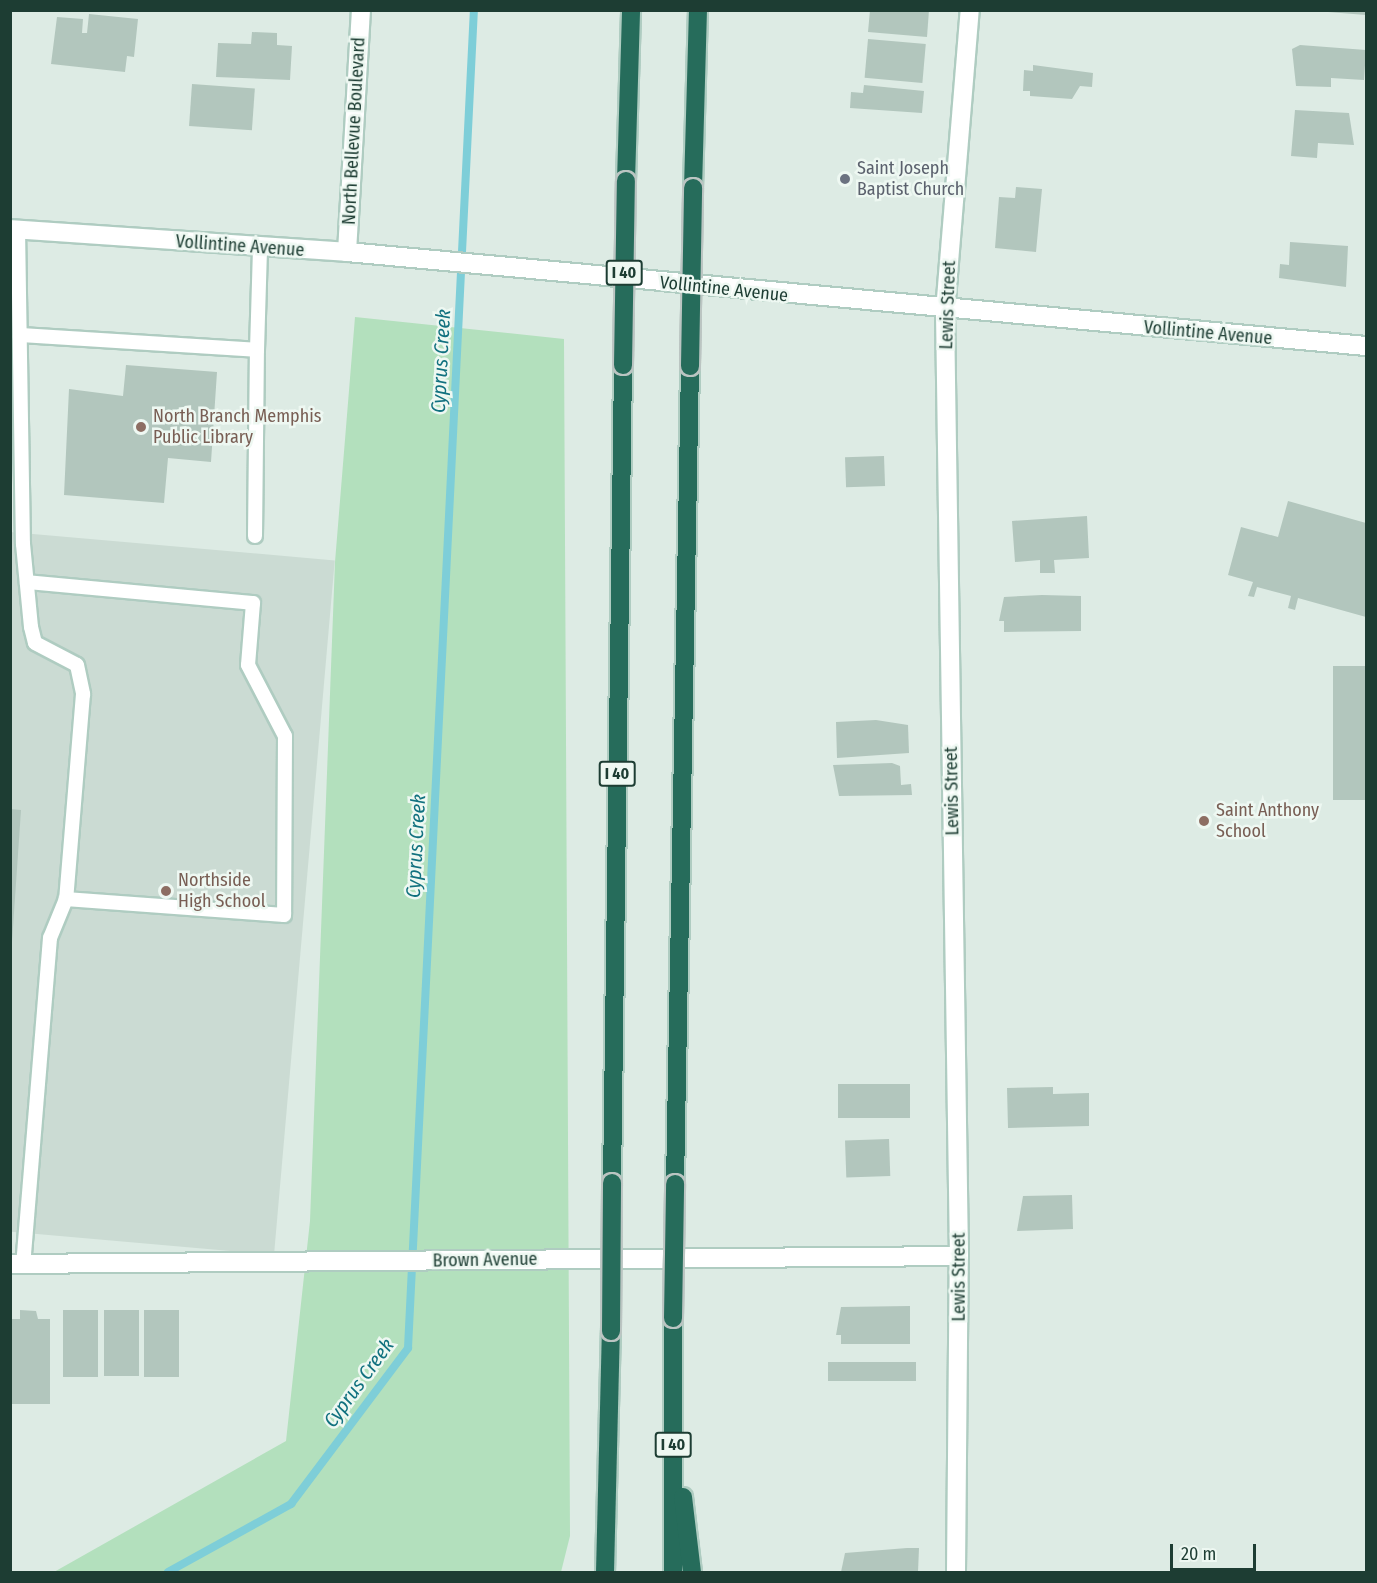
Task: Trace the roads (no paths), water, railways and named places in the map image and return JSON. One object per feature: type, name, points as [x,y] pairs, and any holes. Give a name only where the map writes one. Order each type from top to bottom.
[{"type":"highway","name":"I 40","points":[[605,1572],[611,1331],[626,181],[631,10]]},
{"type":"highway","name":"I 40","points":[[674,1572],[675,1184],[698,10]]},
{"type":"highway","points":[[673,1407],[692,1572]]},
{"type":"street","name":"North Bellevue Boulevard","points":[[347,252],[361,10]]},
{"type":"street","name":"Lewis Street","points":[[956,1572],[959,1256],[945,311],[970,10]]},
{"type":"street","name":"Vollintine Avenue","points":[[14,229],[260,249],[347,252],[945,311],[1366,346]]},
{"type":"street","name":"Brown Avenue","points":[[17,1264],[959,1256]]},
{"type":"lane","points":[[14,229],[20,335],[27,582],[34,643],[78,665],[83,694],[66,899],[50,938],[17,1264]]},
{"type":"lane","points":[[255,536],[260,249]]},
{"type":"lane","points":[[20,335],[257,350]]},
{"type":"lane","points":[[27,582],[253,603],[248,665],[285,736],[284,915],[66,899]]},
{"type":"waterway","name":"Cyprus Creek","points":[[168,1572],[291,1504],[408,1348],[474,10]]},
{"type":"place","name":"Saint Joseph Baptist Church","points":[[845,179]]},
{"type":"place","name":"North Branch Memphis Public Library","points":[[141,427]]},
{"type":"place","name":"Saint Anthony School","points":[[1204,821]]},
{"type":"place","name":"Northside High School","points":[[166,891]]}]
